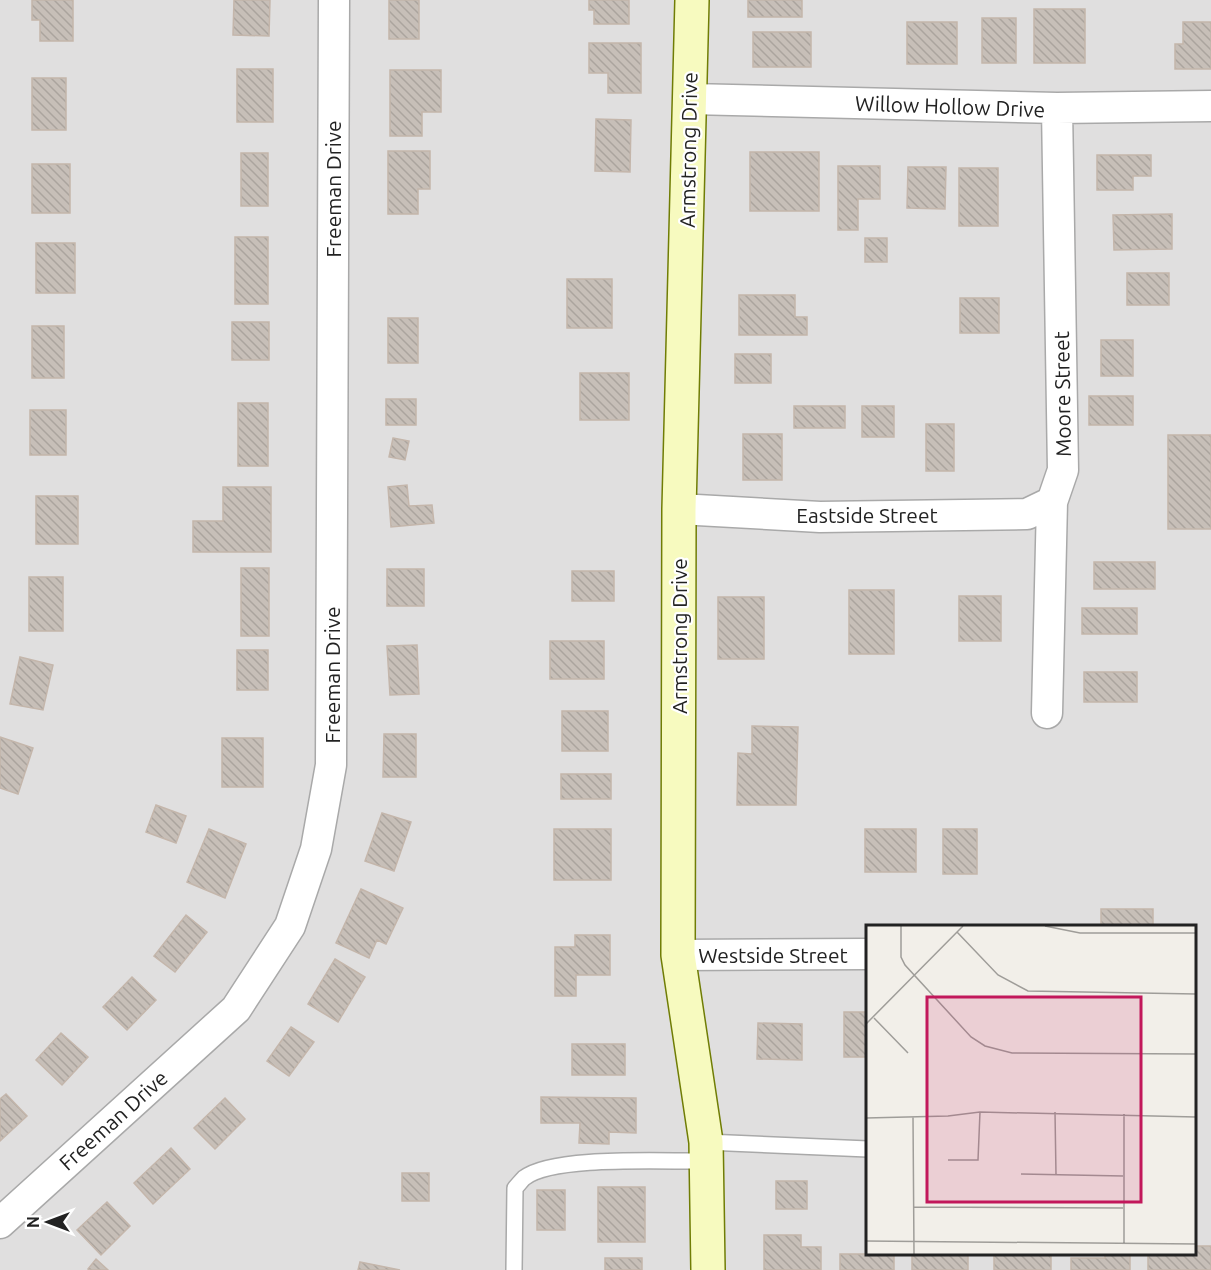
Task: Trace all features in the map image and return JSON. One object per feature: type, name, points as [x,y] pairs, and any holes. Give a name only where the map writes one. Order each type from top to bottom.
[{"type":"street","name":"Freeman Drive","points":[[0,1223],[236,1009],[290,926],[316,849],[331,765],[334,0]]},
{"type":"street","name":"Armstrong Drive","points":[[692,0],[679,509],[678,955],[706,1151],[708,1270]]},
{"type":"street","name":"Willow Hollow Drive","points":[[690,99],[1057,108],[1211,106]]},
{"type":"street","name":"Moore Street","points":[[1047,713],[1052,502],[1063,470],[1057,108]]},
{"type":"street","name":"Eastside Street","points":[[679,509],[820,517],[1027,514],[1052,502]]},
{"type":"street","name":"Westside Street","points":[[678,955],[866,954]]},
{"type":"lane","points":[[514,1270],[515,1188],[524,1178],[541,1170],[569,1163],[706,1151],[866,1149]]},
{"type":"shaded area","points":[[0,0],[1211,0],[1211,1270],[0,1270]]},
{"type":"building","points":[[32,0],[73,0],[73,41],[40,41],[40,20],[32,20]]},
{"type":"building","points":[[234,0],[270,0],[269,36],[233,35]]},
{"type":"building","points":[[389,0],[419,0],[419,39],[389,39]]},
{"type":"building","points":[[589,0],[629,0],[629,24],[594,24],[594,10],[589,10]]},
{"type":"building","points":[[748,0],[802,0],[802,17],[748,17]]},
{"type":"building","points":[[1034,9],[1085,9],[1085,63],[1034,63]]},
{"type":"building","points":[[982,18],[1016,18],[1016,63],[982,63]]},
{"type":"building","points":[[907,22],[957,22],[957,64],[907,64]]},
{"type":"building","points":[[1183,22],[1211,22],[1211,69],[1175,69],[1175,44],[1183,44]]},
{"type":"building","points":[[753,32],[811,32],[811,67],[753,67]]},
{"type":"building","points":[[589,43],[641,43],[641,93],[608,93],[608,73],[589,73]]},
{"type":"building","points":[[237,69],[273,69],[273,122],[237,122]]},
{"type":"building","points":[[390,70],[441,70],[441,112],[422,112],[422,136],[390,136]]},
{"type":"building","points":[[32,78],[66,78],[66,130],[32,130]]},
{"type":"building","points":[[596,119],[631,120],[630,172],[595,171]]},
{"type":"building","points":[[388,151],[430,151],[430,189],[418,189],[418,214],[388,214]]},
{"type":"building","points":[[750,152],[819,152],[819,211],[750,211]]},
{"type":"building","points":[[241,153],[268,153],[268,206],[241,206]]},
{"type":"building","points":[[1097,155],[1151,155],[1151,176],[1133,176],[1133,190],[1097,190]]},
{"type":"building","points":[[32,164],[70,164],[70,213],[32,213]]},
{"type":"building","points":[[838,166],[880,166],[880,199],[858,199],[858,230],[838,230]]},
{"type":"building","points":[[908,167],[946,167],[945,209],[907,208]]},
{"type":"building","points":[[959,168],[998,168],[998,226],[959,226]]},
{"type":"building","points":[[1172,214],[1172,249],[1114,250],[1113,215]]},
{"type":"building","points":[[235,237],[268,237],[268,304],[235,304]]},
{"type":"building","points":[[865,238],[887,238],[887,262],[865,262]]},
{"type":"building","points":[[36,243],[75,243],[75,293],[36,293]]},
{"type":"building","points":[[1127,273],[1169,273],[1169,305],[1127,305]]},
{"type":"building","points":[[567,279],[612,279],[612,328],[567,328]]},
{"type":"building","points":[[739,295],[795,295],[795,317],[807,317],[807,335],[739,335]]},
{"type":"building","points":[[960,298],[999,298],[999,333],[960,333]]},
{"type":"building","points":[[388,318],[418,318],[418,363],[388,363]]},
{"type":"building","points":[[232,322],[269,322],[269,360],[232,360]]},
{"type":"building","points":[[32,326],[64,326],[64,378],[32,378]]},
{"type":"building","points":[[1101,340],[1133,340],[1133,376],[1101,376]]},
{"type":"building","points":[[735,354],[771,354],[771,383],[735,383]]},
{"type":"building","points":[[580,373],[629,373],[629,420],[580,420]]},
{"type":"building","points":[[1089,396],[1133,396],[1133,425],[1089,425]]},
{"type":"building","points":[[386,399],[416,399],[416,425],[386,425]]},
{"type":"building","points":[[238,403],[268,403],[268,466],[238,466]]},
{"type":"building","points":[[794,406],[845,406],[845,428],[794,428]]},
{"type":"building","points":[[862,406],[894,406],[894,437],[862,437]]},
{"type":"building","points":[[30,410],[66,410],[66,455],[30,455]]},
{"type":"building","points":[[926,424],[954,424],[954,471],[926,471]]},
{"type":"building","points":[[743,434],[782,434],[782,480],[743,480]]},
{"type":"building","points":[[1168,435],[1211,435],[1211,529],[1168,529]]},
{"type":"building","points":[[393,438],[409,441],[405,460],[389,457]]},
{"type":"building","points":[[407,485],[409,506],[432,505],[434,523],[391,527],[388,487]]},
{"type":"building","points":[[223,487],[271,487],[271,552],[193,552],[193,521],[223,521]]},
{"type":"building","points":[[36,496],[78,496],[78,544],[36,544]]},
{"type":"building","points":[[1094,562],[1155,562],[1155,589],[1094,589]]},
{"type":"building","points":[[241,568],[269,568],[269,636],[241,636]]},
{"type":"building","points":[[387,569],[424,569],[424,606],[387,606]]},
{"type":"building","points":[[572,571],[614,571],[614,601],[572,601]]},
{"type":"building","points":[[29,577],[63,577],[63,631],[29,631]]},
{"type":"building","points":[[849,590],[894,590],[894,654],[849,654]]},
{"type":"building","points":[[959,596],[1001,596],[1001,641],[959,641]]},
{"type":"building","points":[[718,597],[764,597],[764,659],[718,659]]},
{"type":"building","points":[[1082,608],[1137,608],[1137,634],[1082,634]]},
{"type":"building","points":[[550,641],[604,641],[604,679],[550,679]]},
{"type":"building","points":[[417,645],[419,694],[390,695],[387,646]]},
{"type":"building","points":[[237,650],[268,650],[268,690],[237,690]]},
{"type":"building","points":[[20,657],[53,665],[43,710],[10,704]]},
{"type":"building","points":[[1084,672],[1137,672],[1137,702],[1084,702]]},
{"type":"building","points":[[562,711],[608,711],[608,751],[562,751]]},
{"type":"building","points":[[752,726],[798,727],[796,805],[737,805],[738,753],[752,754]]},
{"type":"building","points":[[384,734],[416,734],[416,777],[383,777]]},
{"type":"building","points":[[0,737],[33,748],[18,794],[0,788]]},
{"type":"building","points":[[222,738],[263,738],[263,787],[222,787]]},
{"type":"building","points":[[561,774],[611,774],[611,799],[561,799]]},
{"type":"building","points":[[156,805],[186,816],[176,843],[146,832]]},
{"type":"building","points":[[382,813],[411,822],[394,871],[365,861]]},
{"type":"building","points":[[209,829],[246,844],[225,898],[187,882]]},
{"type":"building","points":[[554,829],[611,829],[611,880],[554,880]]},
{"type":"building","points":[[865,829],[916,829],[916,872],[865,872]]},
{"type":"building","points":[[943,829],[977,829],[977,874],[943,874]]},
{"type":"building","points":[[361,889],[403,908],[386,944],[377,940],[369,958],[336,943]]},
{"type":"building","points":[[1101,909],[1153,909],[1153,925],[1101,925]]},
{"type":"building","points":[[186,915],[207,932],[175,972],[154,956]]},
{"type":"building","points":[[575,935],[610,935],[610,975],[576,975],[576,996],[555,996],[555,947],[575,947]]},
{"type":"building","points":[[335,959],[365,977],[338,1022],[308,1004]]},
{"type":"building","points":[[132,977],[156,1000],[127,1030],[103,1007]]},
{"type":"building","points":[[844,1012],[866,1012],[866,1057],[844,1057]]},
{"type":"building","points":[[758,1023],[802,1024],[802,1060],[757,1059]]},
{"type":"building","points":[[291,1027],[314,1042],[289,1076],[267,1061]]},
{"type":"building","points":[[61,1033],[88,1057],[62,1085],[36,1060]]},
{"type":"building","points":[[572,1044],[625,1044],[625,1075],[572,1075]]},
{"type":"building","points":[[6,1094],[27,1116],[0,1141],[0,1099]]},
{"type":"building","points":[[541,1097],[636,1098],[636,1133],[609,1132],[609,1144],[579,1143],[580,1123],[541,1123]]},
{"type":"building","points":[[225,1098],[245,1119],[215,1149],[194,1128]]},
{"type":"building","points":[[171,1148],[190,1169],[153,1204],[134,1183]]},
{"type":"building","points":[[402,1173],[429,1173],[429,1201],[402,1201]]},
{"type":"building","points":[[776,1181],[807,1181],[807,1209],[776,1209]]},
{"type":"building","points":[[598,1187],[645,1187],[645,1242],[598,1242]]},
{"type":"building","points":[[537,1190],[565,1190],[565,1230],[537,1230]]},
{"type":"building","points":[[107,1202],[130,1226],[101,1255],[77,1230]]},
{"type":"building","points":[[764,1235],[801,1235],[801,1247],[821,1247],[821,1270],[764,1270]]},
{"type":"building","points":[[1196,1246],[1211,1246],[1211,1270],[1148,1270],[1148,1255],[1196,1255]]},
{"type":"building","points":[[840,1254],[894,1255],[894,1270],[840,1270]]},
{"type":"building","points":[[912,1255],[968,1255],[968,1270],[912,1270]]},
{"type":"building","points":[[994,1255],[1051,1255],[1051,1270],[994,1270]]},
{"type":"building","points":[[1105,1255],[1130,1255],[1130,1270],[1071,1270],[1071,1258],[1105,1258]]},
{"type":"building","points":[[605,1258],[642,1258],[642,1270],[605,1270]]},
{"type":"building","points":[[96,1259],[108,1270],[88,1269]]},
{"type":"building","points":[[360,1262],[400,1270],[358,1270]]}]
